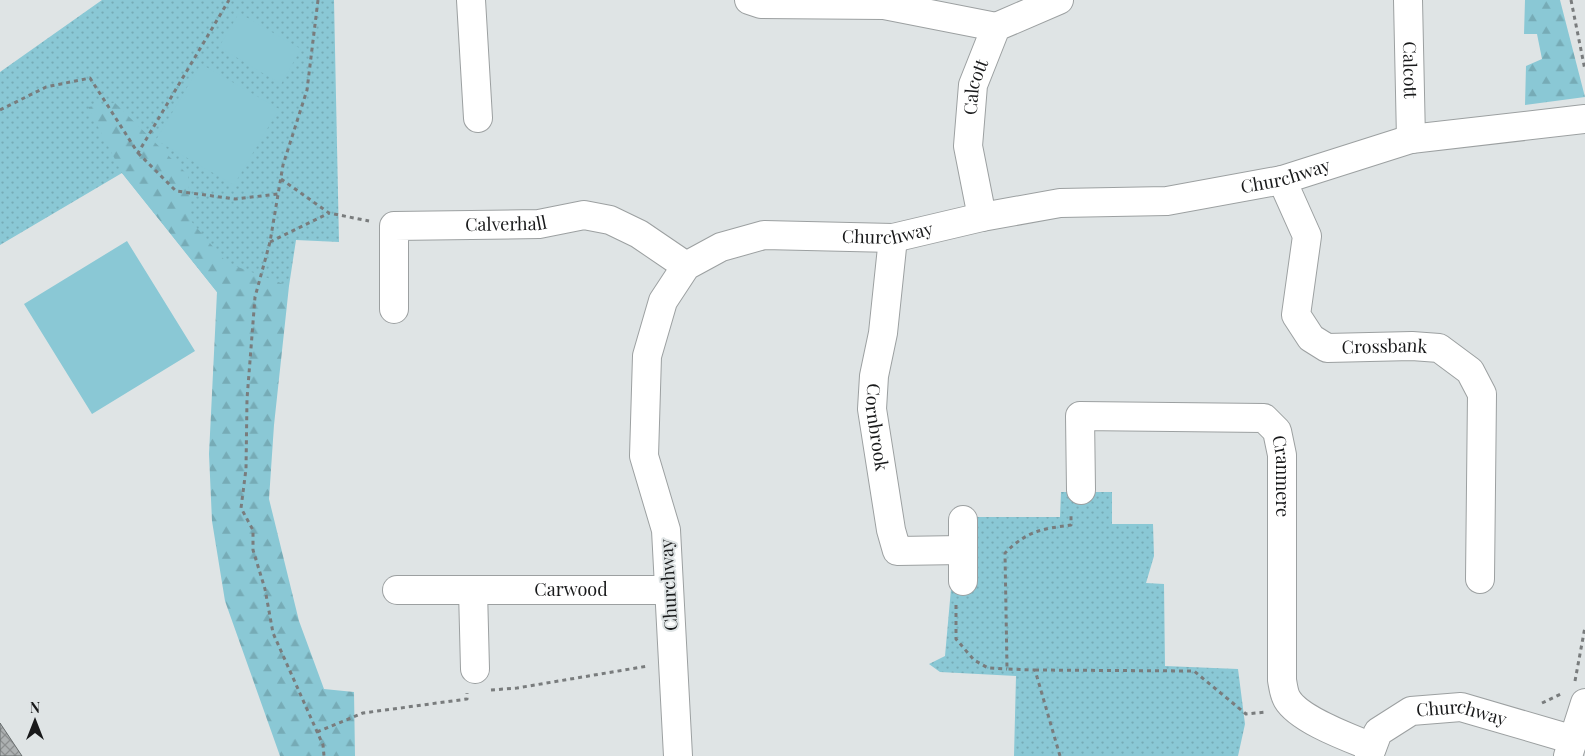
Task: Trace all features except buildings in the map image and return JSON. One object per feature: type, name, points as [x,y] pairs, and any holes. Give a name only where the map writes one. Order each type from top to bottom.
[{"type":"street","points":[[749,0],[761,4],[884,5],[996,27],[1059,0]]},
{"type":"street","name":"Calcott","points":[[1408,0],[1411,139]]},
{"type":"street","points":[[471,11],[478,118]]},
{"type":"street","name":"Calcott","points":[[982,218],[968,146],[973,85],[996,27]]},
{"type":"street","name":"Churchway","points":[[678,756],[666,530],[644,456],[647,356],[663,301],[686,266],[720,247],[764,235],[893,238],[1060,202],[1167,201],[1282,180],[1411,139],[1585,119]]},
{"type":"street","name":"Crossbank","points":[[1282,180],[1307,236],[1296,314],[1311,338],[1327,348],[1412,346],[1439,348],[1470,370],[1482,394],[1480,579]]},
{"type":"street","name":"Calverhall","points":[[394,226],[539,224],[584,216],[610,220],[640,234],[686,266]]},
{"type":"street","points":[[394,226],[394,309]]},
{"type":"street","name":"Cornbrook","points":[[893,238],[883,333],[874,376],[872,409],[891,530],[897,551],[962,550]]},
{"type":"street","name":"Cranmere","points":[[1081,490],[1080,416],[1264,418],[1277,431],[1282,455],[1282,680],[1286,699]]},
{"type":"street","points":[[963,520],[963,581]]},
{"type":"street","name":"Carwood","points":[[397,590],[669,590]]},
{"type":"street","points":[[473,590],[478,683]]},
{"type":"street","points":[[1571,748],[1575,694]]},
{"type":"street","points":[[1286,699],[1298,711],[1320,725],[1371,751]]},
{"type":"street","name":"Churchway","points":[[1371,751],[1378,732],[1411,711],[1461,706],[1525,726],[1571,748]]},
{"type":"path","points":[[138,153],[230,0]]},
{"type":"path","points":[[318,0],[307,90],[283,165],[270,242],[255,297],[247,399],[246,469],[241,508],[253,530],[253,550],[265,589],[273,633],[323,745],[324,756]]},
{"type":"path","points":[[1571,0],[1585,70]]},
{"type":"path","points":[[0,110],[46,87],[90,78],[138,153],[176,191],[236,199],[278,194]]},
{"type":"path","points":[[281,179],[329,213],[394,226]]},
{"type":"path","points":[[270,242],[329,213]]},
{"type":"path","points":[[1007,669],[1005,553],[1018,539],[1036,531],[1071,525],[1070,498],[1081,498],[1081,490]]},
{"type":"path","points":[[963,581],[956,584],[956,639],[974,660],[988,668],[1194,671],[1246,714],[1274,711],[1286,699]]},
{"type":"path","points":[[1525,726],[1536,706],[1575,694],[1585,627]]},
{"type":"path","points":[[317,732],[363,713],[466,699],[467,691],[478,683],[517,688],[673,662]]},
{"type":"path","points":[[1035,670],[1060,756]]},
{"type":"green space","points":[[102,0],[334,0],[339,242],[296,240],[289,286],[217,292],[122,173],[0,245],[0,72]]},
{"type":"green space","points":[[1525,0],[1560,0],[1585,97],[1525,105],[1526,66],[1542,59],[1537,34],[1524,34]]},
{"type":"green space","points":[[239,13],[301,49],[281,84],[219,47]]},
{"type":"green space","points":[[201,64],[279,109],[234,185],[156,140]]},
{"type":"green space","points":[[115,103],[188,175],[191,221],[227,263],[289,286],[274,425],[269,499],[299,621],[324,689],[354,692],[355,756],[280,756],[225,601],[212,521],[209,454],[217,292],[122,173],[88,107]]},
{"type":"green space","points":[[127,241],[195,351],[92,414],[24,304]]},
{"type":"green space","points":[[1061,492],[1112,492],[1112,524],[1153,524],[1154,556],[1146,583],[1164,584],[1165,666],[1238,669],[1245,724],[1238,756],[1014,756],[1016,676],[940,672],[929,664],[945,656],[951,589],[967,589],[969,517],[1060,517]]}]
